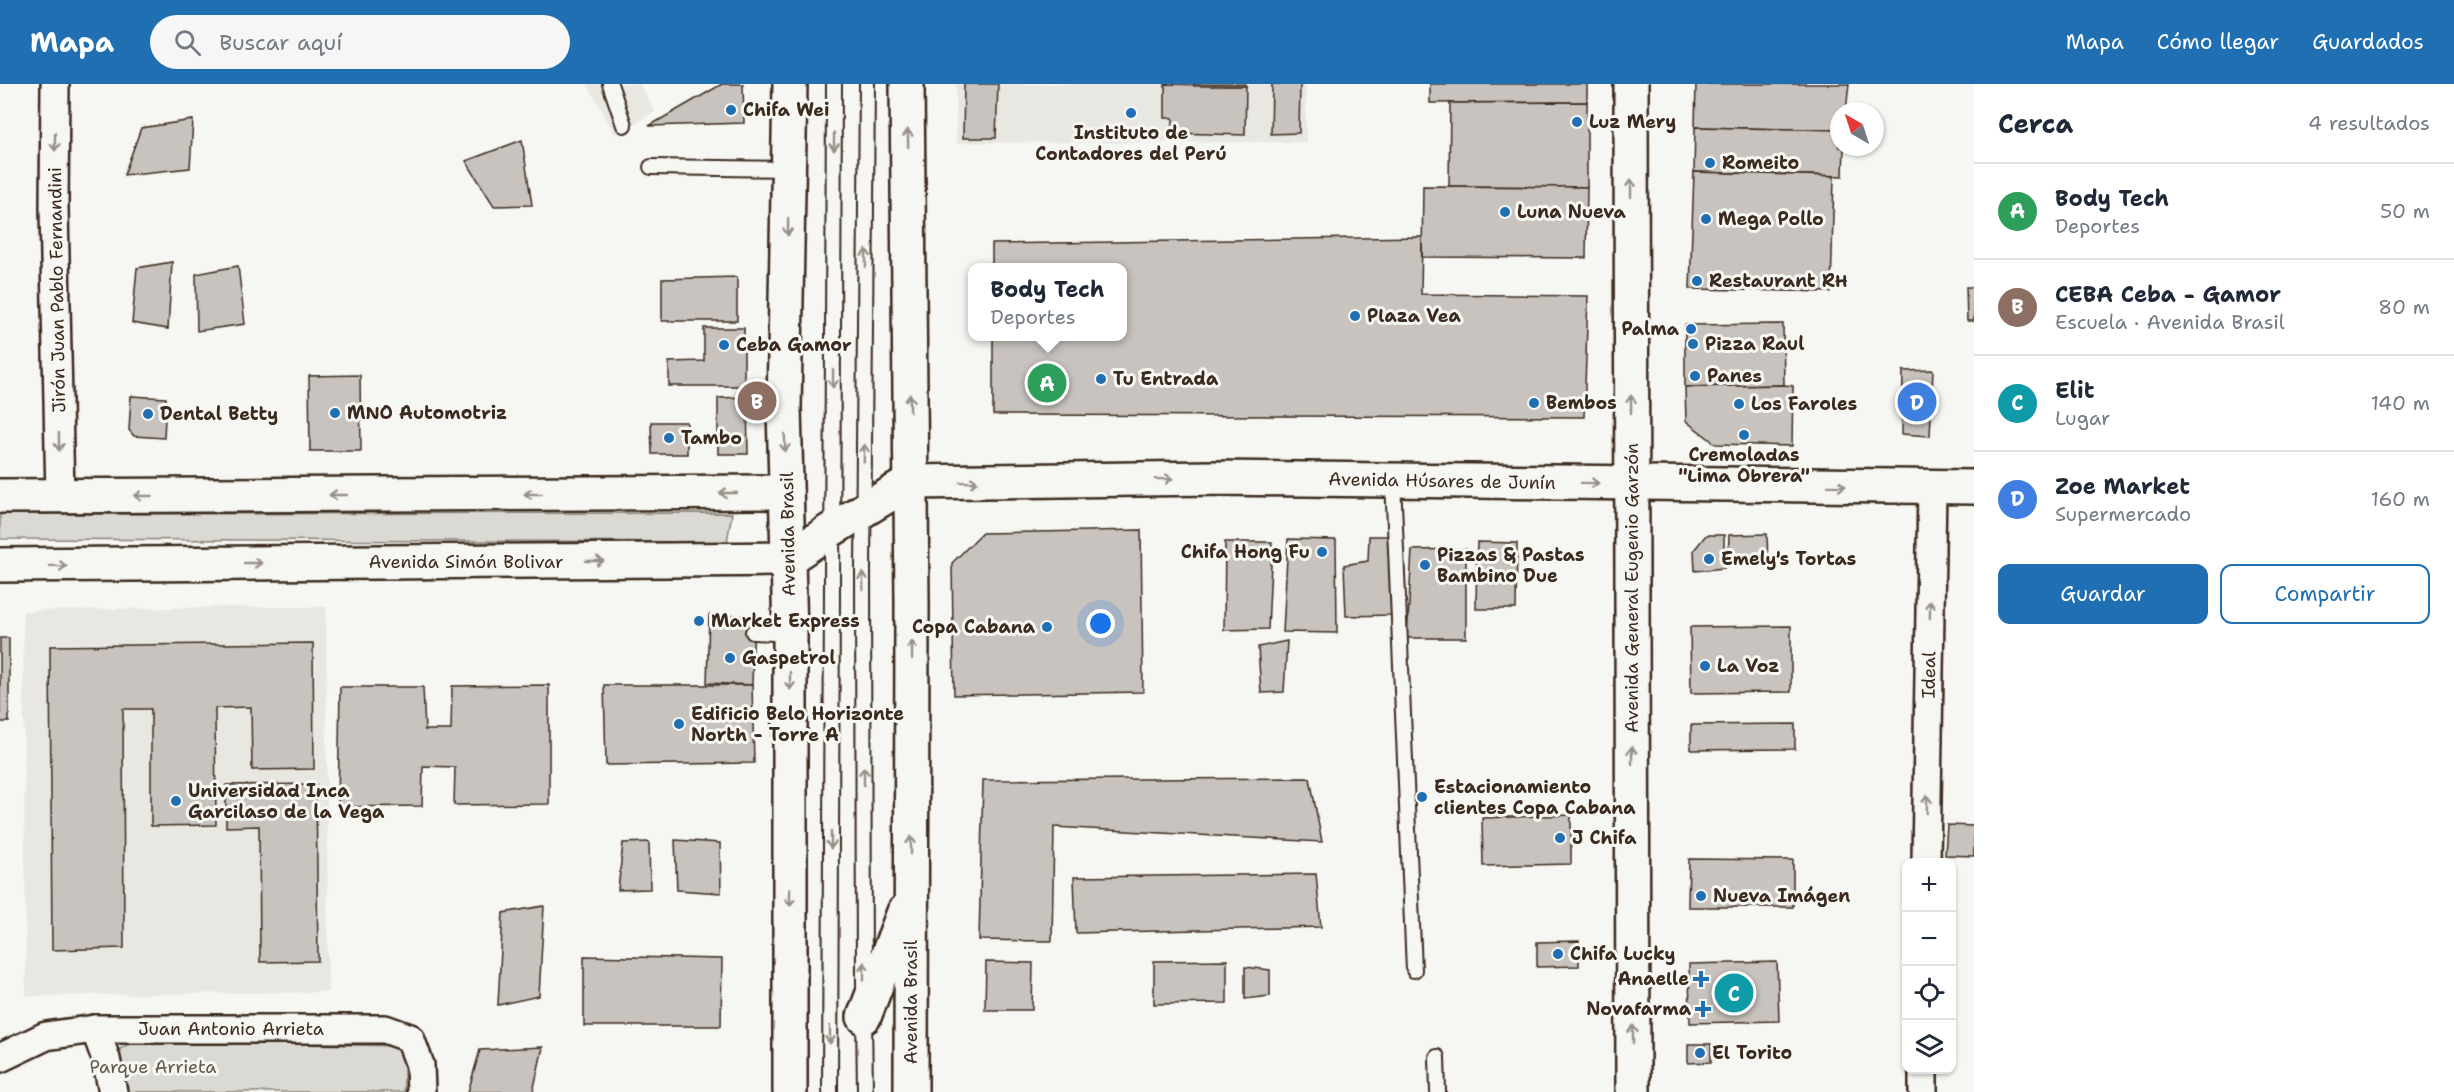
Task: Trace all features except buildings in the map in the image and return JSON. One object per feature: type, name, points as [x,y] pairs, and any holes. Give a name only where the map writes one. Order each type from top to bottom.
[{"type":"main road","name":"Avenida Brasil","points":[[790,84],[784,408],[790,634],[790,1092]]},
{"type":"main road","name":"Avenida Brasil","points":[[907,84],[911,1092]]},
{"type":"main road","name":"Avenida General Eugenio Garzón","points":[[1631,84],[1633,1092]]},
{"type":"main road","name":"Avenida Húsares de Junín","points":[[910,482],[1212,478],[1974,487]]},
{"type":"main road","points":[[788,560],[831,530],[910,482]]},
{"type":"main road","points":[[0,496],[786,492]]},
{"type":"main road","name":"Avenida Simón Bolivar","points":[[0,565],[788,560]]},
{"type":"main road","points":[[864,1017],[911,893]]},
{"type":"street","name":"Jirón Juan Pablo Fernandini","points":[[55,84],[54,208],[60,497]]},
{"type":"street","name":"Ideal","points":[[1926,858],[1932,487]]},
{"type":"street","name":"Juan Antonio Arrieta","points":[[0,1058],[46,1036],[94,1029],[385,1029],[410,1038],[420,1065],[421,1092]]},
{"type":"street","points":[[94,1029],[106,1059],[113,1092]]},
{"type":"street","points":[[1923,1074],[1923,1092]]},
{"type":"lane","points":[[610,84],[624,125]]},
{"type":"lane","points":[[830,1092],[834,84]]},
{"type":"lane","points":[[865,1092],[863,511],[867,84]]},
{"type":"lane","points":[[651,167],[789,169]]},
{"type":"lane","points":[[1393,480],[1414,970]]},
{"type":"lane","points":[[753,632],[790,634]]},
{"type":"lane","points":[[1437,1057],[1438,1092]]},
{"type":"shaded area","points":[[587,84],[640,84],[655,112],[615,134]]},
{"type":"shaded area","name":"Instituto de Contadores del Perú","points":[[956,84],[1306,84],[1306,142],[956,143]]},
{"type":"shaded area","name":"Universidad Inca Garcilaso de la Vega","points":[[326,607],[328,992],[26,996],[23,611]]},
{"type":"green space","points":[[732,513],[727,542],[0,539],[0,514]]},
{"type":"green space","name":"Parque Arrieta","points":[[134,1041],[400,1046],[404,1058],[404,1092],[125,1092],[117,1061],[120,1049]]},
{"type":"place","name":"Chifa Wei","points":[[731,110]]},
{"type":"place","name":"Instituto de Contadores del Perú","points":[[1131,113]]},
{"type":"place","name":"Luz Mery","points":[[1577,122]]},
{"type":"place","name":"Romeito","points":[[1710,163]]},
{"type":"place","name":"Luna Nueva","points":[[1505,212]]},
{"type":"place","name":"Mega Pollo","points":[[1706,219]]},
{"type":"place","name":"Restaurant RH","points":[[1697,281]]},
{"type":"place","name":"Plaza Vea","points":[[1355,316]]},
{"type":"place","name":"Palma","points":[[1691,329]]},
{"type":"place","name":"Pizza Raul","points":[[1693,344]]},
{"type":"place","name":"Ceba Gamor","points":[[724,345]]},
{"type":"place","name":"Panes","points":[[1695,376]]},
{"type":"place","name":"Tu Entrada","points":[[1101,379]]},
{"type":"place","name":"Body Tech","points":[[1047,383]]},
{"type":"place","name":"CEBA Ceba - Gamor","points":[[757,401]]},
{"type":"place","name":"Zoe Market","points":[[1917,402]]},
{"type":"place","name":"Bembos","points":[[1534,403]]},
{"type":"place","name":"Los Faroles","points":[[1739,404]]},
{"type":"place","name":"MNO Automotriz","points":[[335,413]]},
{"type":"place","name":"Dental Betty","points":[[148,414]]},
{"type":"place","name":"Cremoladas \"Lima Obrera\"","points":[[1744,435]]},
{"type":"place","name":"Tambo","points":[[669,438]]},
{"type":"place","name":"Chifa Hong Fu","points":[[1322,552]]},
{"type":"place","name":"Emely's Tortas","points":[[1709,559]]},
{"type":"place","name":"Pizzas & Pastas Bambino Due","points":[[1425,565]]},
{"type":"place","name":"Market Express","points":[[699,621]]},
{"type":"place","name":"Copa Cabana","points":[[1047,627]]},
{"type":"place","name":"Gaspetrol","points":[[730,658]]},
{"type":"place","name":"La Voz","points":[[1705,666]]},
{"type":"place","name":"Edificio Belo Horizonte North - Torre A","points":[[679,724]]},
{"type":"place","name":"Estacionamiento clientes Copa Cabana","points":[[1422,797]]},
{"type":"place","name":"Universidad Inca Garcilaso de la Vega","points":[[176,801]]},
{"type":"place","name":"J Chifa","points":[[1560,838]]},
{"type":"place","name":"Nueva Imágen","points":[[1701,896]]},
{"type":"place","name":"Chifa Lucky","points":[[1558,954]]},
{"type":"place","name":"Anaelle","points":[[1701,979]]},
{"type":"place","name":"Elit","points":[[1734,993]]},
{"type":"place","name":"Novafarma","points":[[1703,1009]]},
{"type":"place","name":"El Torito","points":[[1700,1053]]}]
